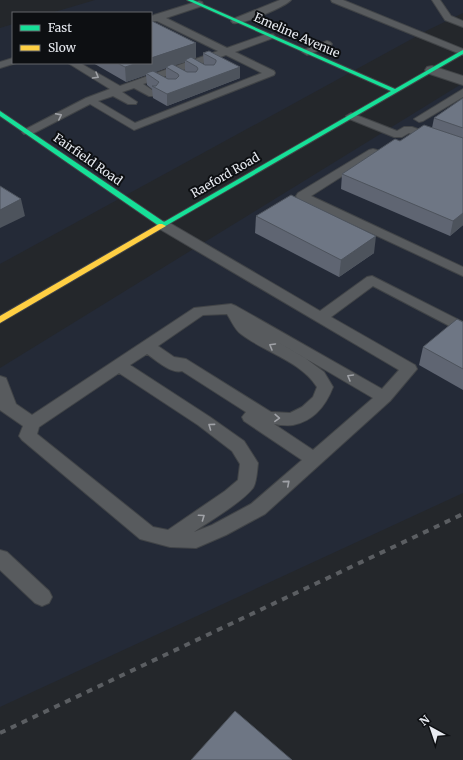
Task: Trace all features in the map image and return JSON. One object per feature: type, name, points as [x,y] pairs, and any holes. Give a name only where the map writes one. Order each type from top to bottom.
[{"type":"main road","name":"Emeline Avenue","points":[[189,0],[395,91]]},
{"type":"main road","name":"Raeford Road","points":[[0,320],[463,52]]},
{"type":"main road","name":"Fairfield Road","points":[[0,113],[163,225]]},
{"type":"street","points":[[432,70],[463,80]]},
{"type":"lane","points":[[236,21],[288,0]]},
{"type":"lane","points":[[335,0],[463,52]]},
{"type":"lane","points":[[436,0],[448,18],[463,24]]},
{"type":"lane","points":[[154,18],[199,4]]},
{"type":"lane","points":[[90,100],[134,127],[155,115],[195,99],[270,73],[227,51],[154,18]]},
{"type":"lane","points":[[28,132],[90,100],[270,36]]},
{"type":"lane","points":[[307,52],[328,44]]},
{"type":"lane","points":[[194,51],[208,58]]},
{"type":"lane","points":[[0,65],[12,61]]},
{"type":"lane","points":[[76,64],[132,102]]},
{"type":"lane","points":[[192,64],[204,70]]},
{"type":"lane","points":[[174,70],[186,77]]},
{"type":"lane","points":[[154,77],[167,84]]},
{"type":"lane","points":[[135,84],[153,94]]},
{"type":"lane","points":[[419,120],[463,92]]},
{"type":"lane","points":[[351,116],[398,135],[408,129],[463,149]]},
{"type":"lane","points":[[373,152],[302,196],[463,272]]},
{"type":"lane","points":[[163,225],[409,369],[384,397],[258,508],[219,530],[196,540],[170,539],[147,533],[28,436],[32,424],[199,311],[231,309],[384,397]]},
{"type":"lane","points":[[450,266],[463,256]]},
{"type":"lane","points":[[320,318],[372,280],[463,328]]},
{"type":"lane","points":[[170,362],[180,363],[268,418],[292,419],[308,411],[320,400],[325,387],[318,376],[299,362],[245,330],[231,309]]},
{"type":"lane","points":[[146,346],[255,421],[314,459]]},
{"type":"lane","points":[[118,365],[204,421],[238,446],[249,463],[246,483],[231,496],[170,539]]},
{"type":"lane","points":[[0,382],[5,406],[32,424]]},
{"type":"lane","points":[[0,558],[42,597]]},
{"type":"shaded area","points":[[95,0],[463,0],[463,13],[428,30],[0,264],[0,28],[12,24],[12,64],[152,64],[152,12],[54,12]]},
{"type":"shaded area","points":[[463,83],[463,493],[0,707],[0,368]]},
{"type":"building","points":[[152,21],[196,43],[152,58]]},
{"type":"building","points":[[209,51],[240,67],[167,94],[152,86],[156,86],[159,82],[146,73],[153,71],[168,79],[176,79],[179,76],[166,67],[172,64],[187,72],[196,72],[198,69],[197,67],[185,60],[191,57],[205,65],[214,65],[216,60],[203,53]]},
{"type":"building","points":[[119,64],[135,64],[125,67]]},
{"type":"building","points":[[463,98],[463,128],[434,118]]},
{"type":"building","points":[[424,125],[463,138],[463,213],[453,221],[342,174],[395,139],[400,141]]},
{"type":"building","points":[[0,186],[21,199],[0,210]]},
{"type":"building","points":[[291,195],[376,236],[341,260],[256,216]]},
{"type":"building","points":[[457,319],[463,322],[463,369],[423,347]]},
{"type":"building","points":[[235,711],[292,760],[191,760]]},
{"type":"railway","points":[[0,733],[463,514]]},
{"type":"traffic: fast","points":[[189,0],[395,91]]},
{"type":"traffic: fast","points":[[162,226],[463,52]]},
{"type":"traffic: fast","points":[[0,113],[163,225]]},
{"type":"traffic: slow","points":[[0,320],[162,226]]}]
